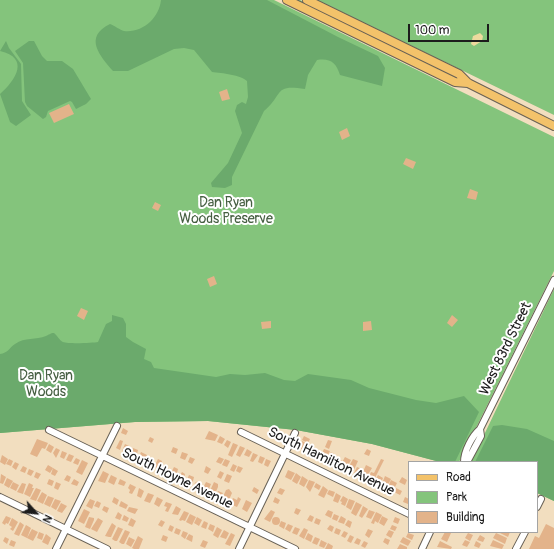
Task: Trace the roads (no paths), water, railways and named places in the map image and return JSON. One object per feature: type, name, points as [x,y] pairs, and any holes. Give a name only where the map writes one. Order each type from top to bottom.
[{"type":"main road","points":[[287,0],[455,82],[468,83]]},
{"type":"main road","points":[[307,0],[459,74],[468,83],[554,126]]},
{"type":"street","name":"West 83rd Street","points":[[466,461],[481,436],[480,429],[554,280]]},
{"type":"street","points":[[56,549],[116,426]]},
{"type":"street","name":"South Hoyne Avenue","points":[[49,430],[295,549]]},
{"type":"street","name":"South Hamilton Avenue","points":[[241,432],[408,514]]},
{"type":"street","points":[[239,549],[295,433]]},
{"type":"street","points":[[0,497],[107,549]]},
{"type":"street","points":[[538,504],[541,499]]},
{"type":"street","points":[[422,549],[430,533]]},
{"type":"street","points":[[516,549],[524,533]]},
{"type":"park label","name":"Dan Ryan Woods Preserve","points":[[226,212]]},
{"type":"park label","name":"Dan Ryan Woods","points":[[46,384]]}]
